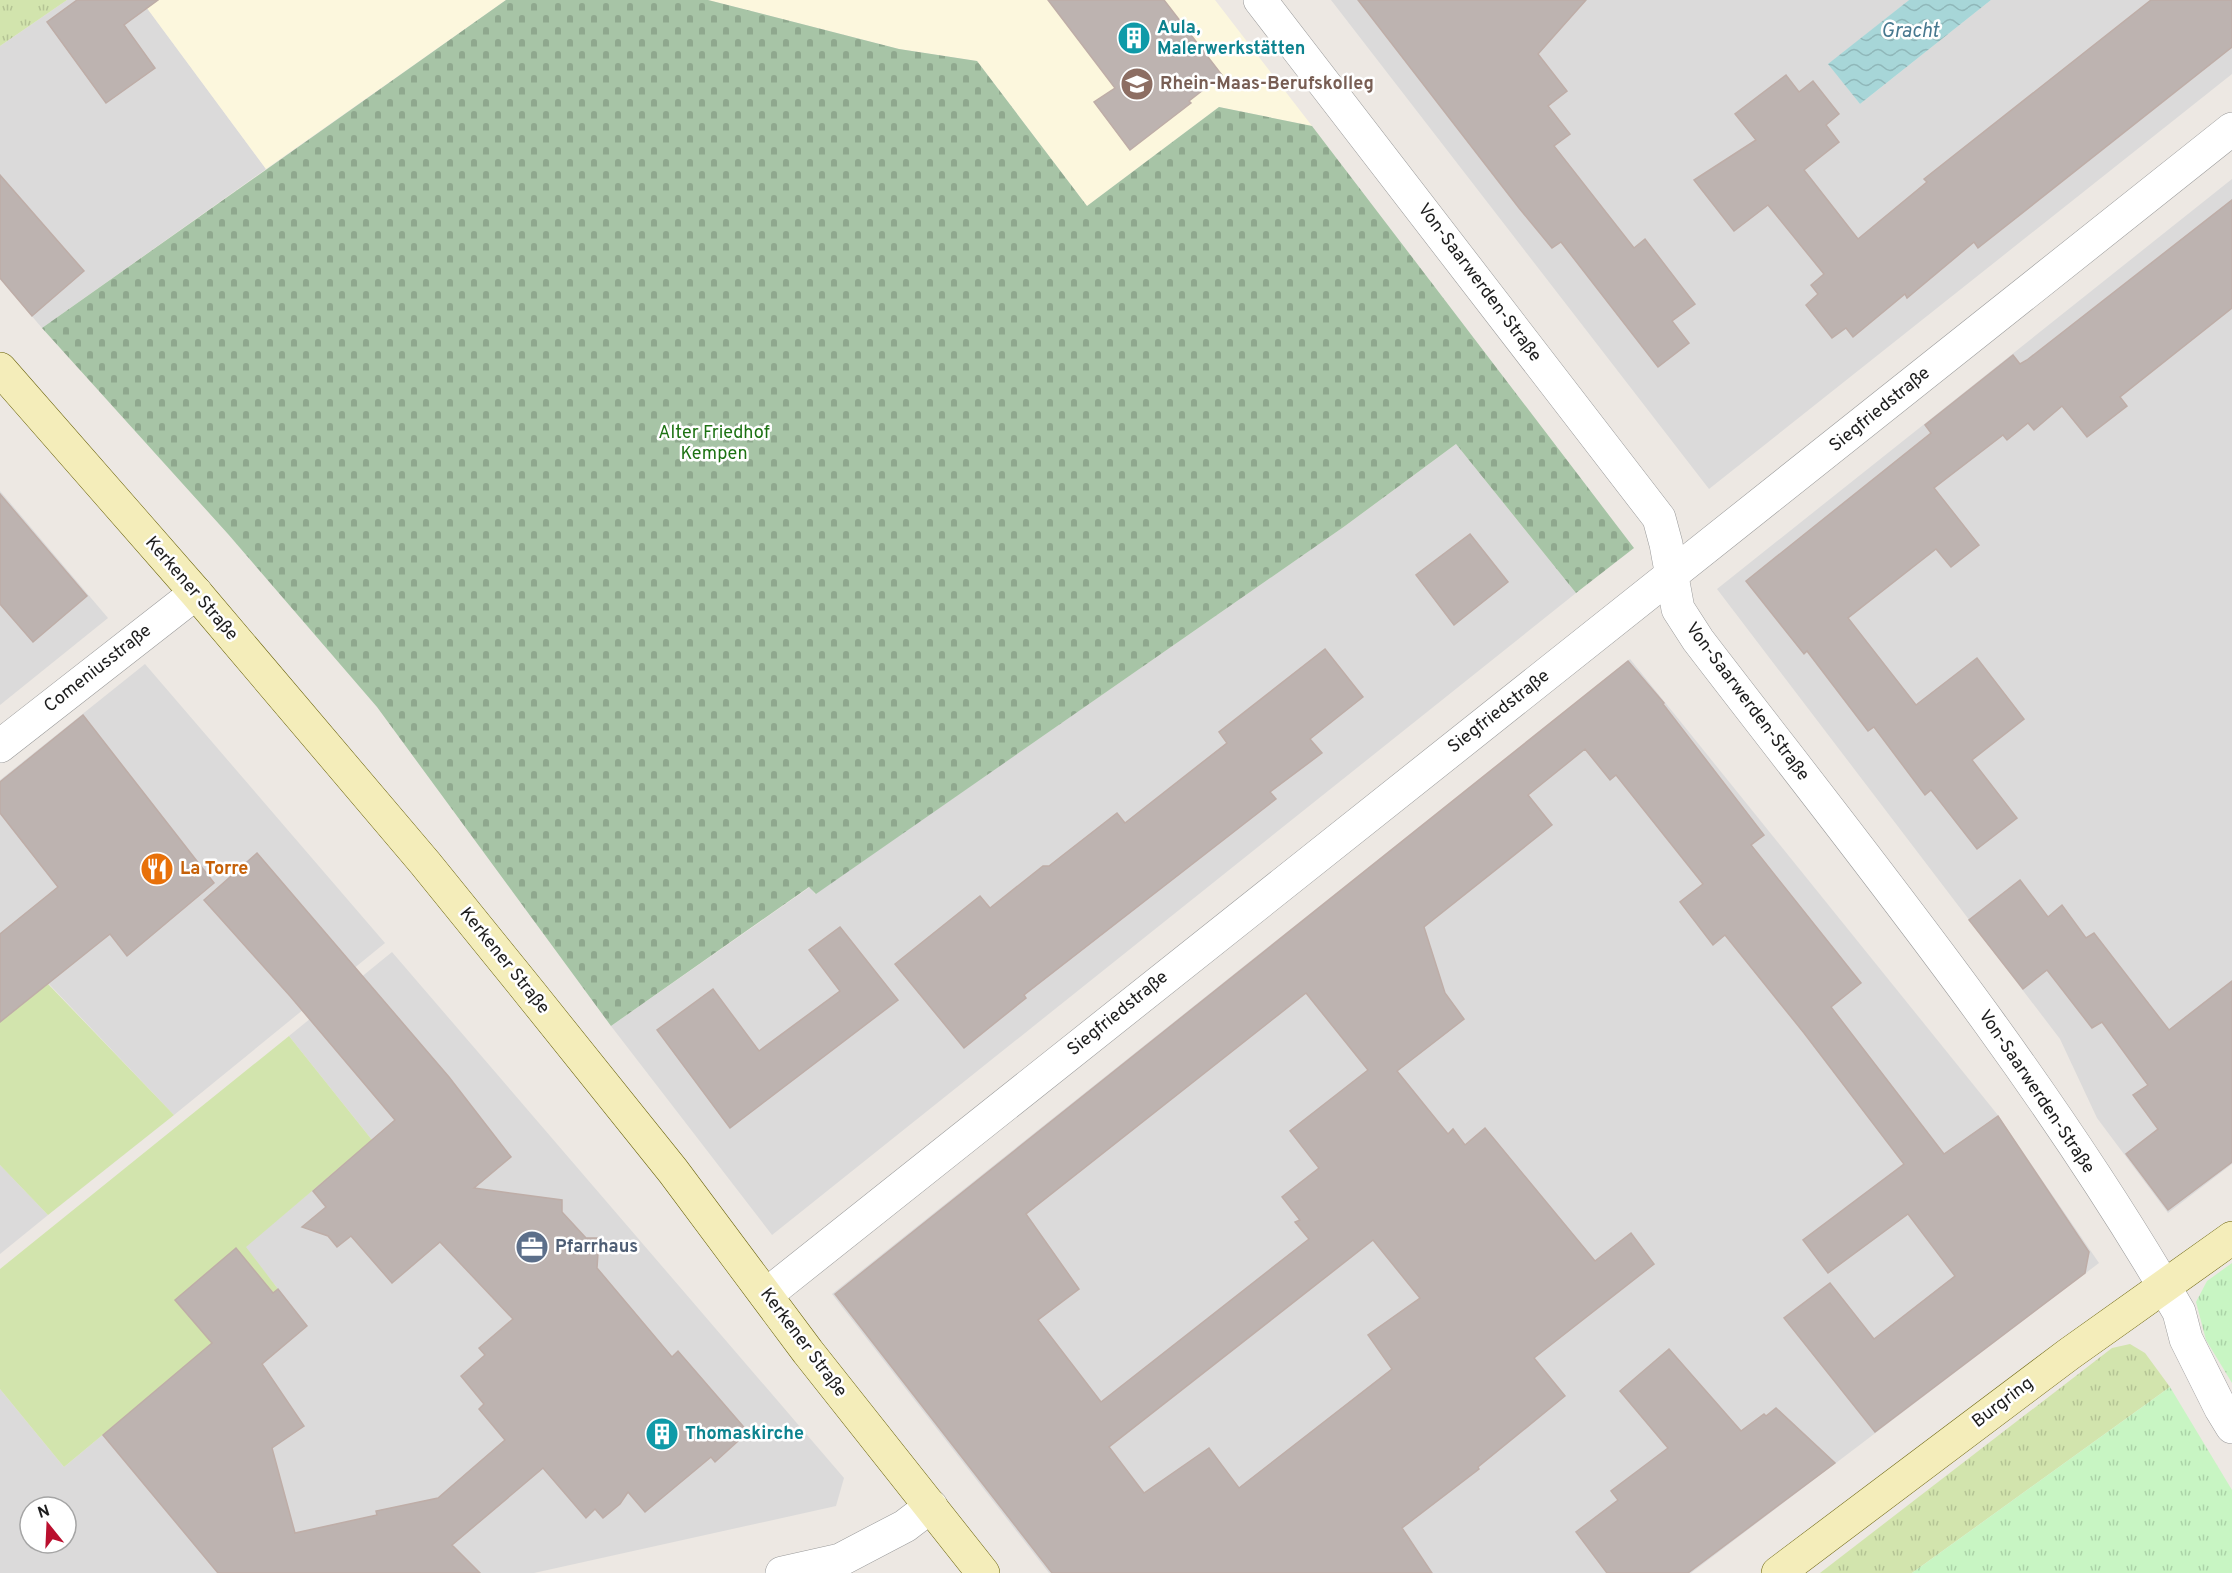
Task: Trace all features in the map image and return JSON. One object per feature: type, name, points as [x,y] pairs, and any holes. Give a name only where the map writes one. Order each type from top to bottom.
[{"type":"main road","name":"Kerkener Straße","points":[[0,369],[196,593],[425,863],[673,1171],[808,1352],[983,1573]]},
{"type":"main road","name":"Burgring","points":[[1778,1573],[2069,1354],[2232,1238]]},
{"type":"street","name":"Von-Saarwerden-Straße","points":[[1260,0],[1659,518],[1678,609],[1698,640],[1948,967],[2043,1097],[2179,1312],[2186,1339],[2232,1427]]},
{"type":"street","name":"Siegfriedstraße","points":[[766,1295],[2232,129]]},
{"type":"street","name":"Comeniusstraße","points":[[0,746],[196,593]]},
{"type":"street","points":[[782,1573],[840,1560],[905,1527],[931,1506]]},
{"type":"shaded area","points":[[67,0],[141,0],[266,169],[42,328],[0,279],[0,46]]},
{"type":"shaded area","points":[[141,0],[506,0],[266,169]]},
{"type":"shaded area","name":"Rhein-Maas-Berufskolleg","points":[[708,0],[1215,0],[1312,126],[1219,107],[1087,206],[977,61],[899,49]]},
{"type":"shaded area","points":[[1331,0],[1909,0],[1829,64],[1860,104],[1991,0],[2232,0],[2232,74],[1709,489]]},
{"type":"shaded area","points":[[2232,179],[2232,1164],[2168,1213],[2097,1118],[2060,1039],[1717,589]]},
{"type":"shaded area","points":[[1456,444],[1576,593],[772,1235],[611,1026],[810,887],[815,894],[1345,526]]},
{"type":"shaded area","points":[[0,491],[108,618],[0,705]]},
{"type":"shaded area","points":[[1630,659],[1997,1114],[2099,1263],[1691,1573],[1049,1573],[832,1294]]},
{"type":"shaded area","points":[[145,664],[385,943],[174,1115],[49,984],[0,1022],[0,780]]},
{"type":"shaded area","points":[[392,952],[844,1478],[836,1506],[534,1573],[0,1573],[0,1389],[64,1467],[278,1289],[245,1247],[372,1140],[289,1036]]},
{"type":"shaded area","points":[[0,1165],[48,1215],[0,1254]]},
{"type":"green space","points":[[0,0],[67,0],[0,46]]},
{"type":"green space","name":"Alter Friedhof Kempen","points":[[506,0],[708,0],[899,49],[977,61],[1087,206],[1219,107],[1312,126],[1634,548],[1576,593],[1456,444],[1345,526],[816,894],[809,887],[611,1026],[377,707],[228,534],[42,328]]},
{"type":"green space","points":[[48,984],[174,1115],[48,1215],[0,1165],[0,1022]]},
{"type":"green space","points":[[289,1036],[372,1140],[246,1247],[278,1289],[64,1467],[0,1389],[0,1269]]},
{"type":"green space","points":[[2232,1263],[2232,1383],[2206,1340],[2196,1302],[2207,1281]]},
{"type":"green space","points":[[2130,1344],[2145,1353],[2170,1387],[1912,1573],[1820,1573],[2112,1348]]},
{"type":"green space","points":[[2170,1387],[2232,1490],[2232,1573],[1912,1573]]},
{"type":"water","name":"Gracht","points":[[1909,0],[1991,0],[1860,104],[1828,64]]},
{"type":"building","points":[[77,0],[158,0],[124,25],[155,68],[106,103],[47,22]]},
{"type":"building","name":"Aula, Malerwerkstätten","points":[[1048,0],[1164,0],[1222,75],[1189,101],[1191,103],[1130,150],[1094,102],[1115,88]]},
{"type":"building","points":[[1358,0],[1586,0],[1538,54],[1567,91],[1548,106],[1570,134],[1554,146],[1634,248],[1645,239],[1695,304],[1672,321],[1689,343],[1658,367],[1561,242],[1552,248],[1519,208]]},
{"type":"building","points":[[2151,0],[2232,0],[2232,47],[1978,248],[1974,242],[1907,298],[1905,294],[1853,337],[1846,328],[1832,338],[1806,305],[1818,294],[1811,285],[1824,274],[1768,205],[1734,231],[1694,180],[1756,140],[1735,114],[1786,75],[1799,92],[1813,81],[1839,114],[1826,125],[1839,142],[1804,170],[1858,239],[1927,182],[1924,179]]},
{"type":"building","points":[[0,175],[84,271],[32,316],[0,278]]},
{"type":"building","points":[[2232,200],[2232,308],[2120,397],[2127,406],[2087,437],[2062,406],[2034,430],[2028,423],[2007,440],[2003,435],[1934,488],[1979,545],[1951,567],[1936,549],[1848,618],[1916,705],[1977,658],[2024,719],[1972,760],[2017,818],[1977,849],[1931,790],[1925,795],[1874,727],[1868,731],[1807,651],[1804,654],[1746,581],[1931,433],[1925,425],[2013,355],[2020,364],[2027,360]]},
{"type":"building","points":[[0,494],[87,596],[33,642],[0,604]]},
{"type":"building","points":[[1470,534],[1508,582],[1454,625],[1416,575]]},
{"type":"building","points":[[1325,649],[1363,697],[1310,739],[1322,753],[1270,792],[1276,799],[1024,995],[1026,998],[964,1048],[895,964],[980,896],[990,908],[1043,866],[1049,866],[1117,813],[1125,823],[1227,743],[1219,732]]},
{"type":"building","points":[[1628,661],[1664,703],[1764,835],[1751,845],[1861,983],[1831,1007],[1944,1154],[1998,1116],[2089,1252],[2085,1273],[1875,1432],[1784,1318],[1830,1283],[1874,1339],[1955,1276],[1908,1214],[1828,1273],[1803,1240],[1904,1164],[1804,1033],[1725,935],[1713,945],[1680,902],[1703,884],[1616,775],[1610,780],[1585,749],[1528,795],[1552,825],[1424,927],[1445,993],[1464,1019],[1397,1071],[1448,1134],[1453,1129],[1465,1145],[1485,1128],[1595,1261],[1631,1233],[1654,1264],[1534,1358],[1565,1396],[1478,1467],[1479,1469],[1402,1528],[1432,1573],[1052,1573],[835,1294]],"holes":[[[1306,993],[1368,1070],[1290,1131],[1319,1168],[1282,1197],[1300,1220],[1295,1222],[1309,1239],[1101,1402],[1038,1320],[1079,1289],[1026,1214]],[[1373,1240],[1420,1298],[1368,1335],[1392,1369],[1239,1488],[1209,1448],[1144,1493],[1109,1447]]]},
{"type":"building","points":[[83,715],[214,883],[127,956],[110,934],[0,1022],[0,934],[58,887],[0,813],[0,782]]},
{"type":"building","points":[[257,853],[449,1077],[511,1157],[474,1188],[562,1200],[562,1212],[586,1238],[599,1238],[597,1268],[672,1357],[678,1351],[748,1432],[715,1462],[711,1457],[645,1512],[628,1492],[620,1504],[603,1518],[595,1509],[586,1518],[543,1468],[452,1545],[480,1573],[218,1573],[103,1435],[212,1343],[175,1300],[236,1248],[273,1293],[278,1289],[307,1326],[262,1364],[304,1426],[272,1448],[295,1533],[377,1515],[376,1511],[438,1498],[505,1440],[479,1409],[484,1404],[461,1376],[485,1355],[479,1348],[513,1319],[440,1242],[392,1283],[351,1236],[337,1247],[328,1236],[302,1227],[326,1207],[313,1191],[395,1120],[290,996],[204,900]]},
{"type":"building","points":[[2020,880],[2048,917],[2062,905],[2086,938],[2094,933],[2169,1030],[2232,981],[2232,1162],[2168,1210],[2126,1154],[2158,1129],[2133,1095],[2148,1085],[2102,1022],[2092,1028],[2047,970],[2023,989],[1969,920]]},
{"type":"building","points":[[840,927],[898,1000],[730,1128],[657,1030],[713,989],[759,1051],[840,991],[809,950]]},
{"type":"building","points":[[1669,1349],[1741,1431],[1776,1408],[1835,1463],[1688,1573],[1607,1573],[1576,1532],[1618,1500],[1611,1491],[1668,1448],[1620,1391]]},
{"type":"place","name":"Aula, Malerwerkstätten","points":[[1134,38]]},
{"type":"place","name":"Rhein-Maas-Berufskolleg","points":[[1137,84]]},
{"type":"place","name":"La Torre","points":[[157,869]]},
{"type":"place","name":"Pfarrhaus","points":[[532,1247]]},
{"type":"place","name":"Thomaskirche","points":[[662,1434]]}]
